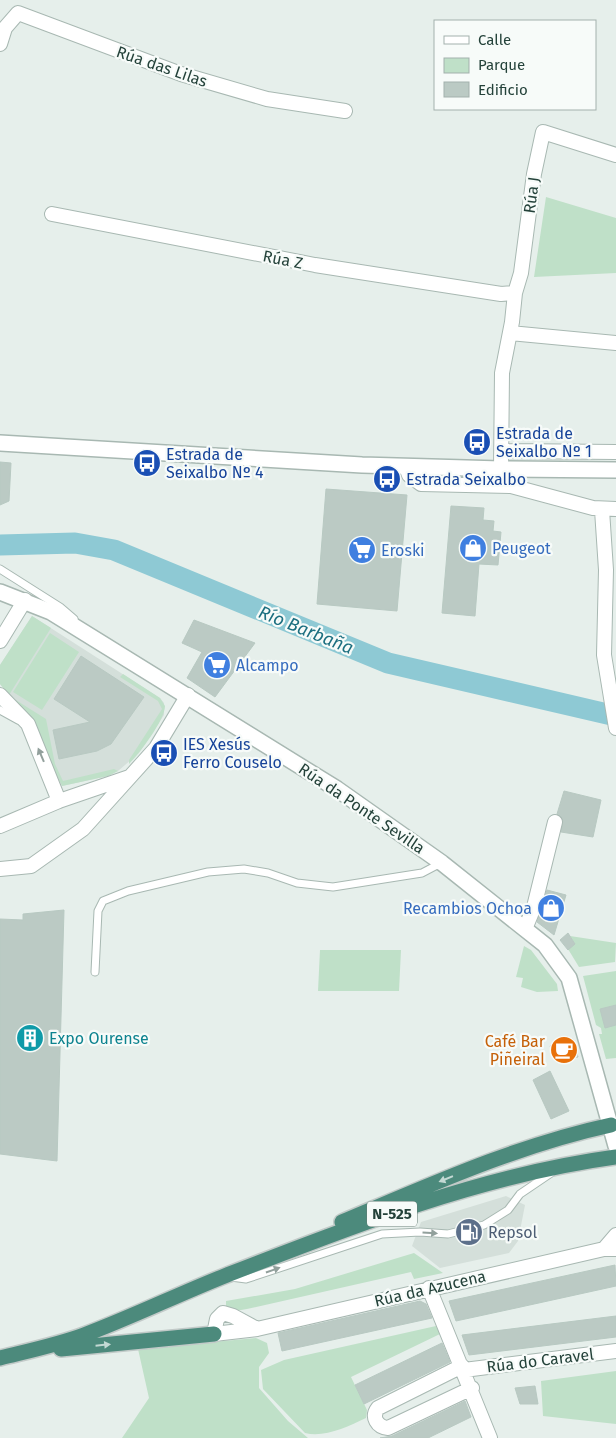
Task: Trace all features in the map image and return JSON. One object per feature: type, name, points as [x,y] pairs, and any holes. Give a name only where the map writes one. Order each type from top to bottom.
[{"type":"highway","name":"N-525","points":[[226,1276],[302,1239],[492,1161],[580,1132],[614,1132]]},
{"type":"highway","name":"N-525","points":[[0,1358],[83,1335],[226,1276],[400,1211],[498,1181],[616,1157]]},
{"type":"highway","points":[[19,1353],[214,1334]]},
{"type":"street","name":"Rúa das Lilas","points":[[0,44],[5,28],[18,13],[181,74],[267,99],[345,111]]},
{"type":"street","name":"Rúa J","points":[[501,469],[502,373],[515,293],[521,273],[534,174],[543,132],[616,155]]},
{"type":"street","name":"Rúa Z","points":[[52,214],[315,265],[501,294],[515,293]]},
{"type":"street","points":[[510,332],[616,343]]},
{"type":"street","points":[[0,443],[406,467],[616,470]]},
{"type":"street","points":[[502,451],[616,452]]},
{"type":"street","points":[[406,467],[409,475],[421,484],[511,486],[609,509],[604,655],[616,728]]},
{"type":"street","name":"Rúa da Ponte Sevilla","points":[[0,592],[25,600],[51,612],[188,695],[337,789],[442,863],[545,945],[569,978],[614,1132]]},
{"type":"street","points":[[0,641],[25,600]]},
{"type":"street","points":[[0,870],[31,866],[83,829],[156,748],[188,695]]},
{"type":"street","points":[[0,696],[28,724],[59,800]]},
{"type":"street","points":[[0,826],[59,800],[132,776]]},
{"type":"street","points":[[525,929],[534,907],[555,822]]},
{"type":"street","name":"Rúa da Azucena","points":[[214,1334],[257,1329],[429,1288],[610,1249],[616,1235]]},
{"type":"street","points":[[429,1288],[472,1388],[490,1438]]},
{"type":"street","points":[[214,1334],[218,1319],[223,1313],[233,1316],[257,1329]]},
{"type":"street","name":"Rúa do Caravel","points":[[472,1388],[388,1428],[380,1426],[376,1421],[375,1416],[378,1408],[463,1368],[616,1351]]},
{"type":"lane","points":[[0,569],[60,607],[98,640]]},
{"type":"lane","points":[[0,710],[28,724]]},
{"type":"lane","points":[[95,972],[98,911],[103,901],[128,891],[208,872],[244,869],[268,873],[296,883],[333,887],[422,873],[442,863]]},
{"type":"lane","points":[[226,1276],[246,1279],[382,1234],[420,1232],[448,1234],[484,1225],[508,1210],[527,1188],[562,1167]]},
{"type":"shaded area","points":[[32,616],[160,698],[164,703],[164,715],[139,753],[118,771],[108,776],[62,786],[31,723],[0,684],[0,665]]},
{"type":"shaded area","name":"Repsol","points":[[506,1196],[525,1205],[518,1241],[509,1253],[440,1268],[412,1246],[421,1222]]},
{"type":"green space","points":[[546,197],[616,218],[616,273],[534,277]]},
{"type":"green space","points":[[32,616],[51,628],[9,695],[0,684],[0,665]]},
{"type":"green space","points":[[50,633],[79,652],[42,710],[13,692]]},
{"type":"green space","points":[[123,674],[160,698],[165,706],[161,720],[145,745],[129,764],[129,760],[162,709],[158,701],[120,677]]},
{"type":"green space","points":[[11,697],[46,719],[55,764],[63,781],[114,769],[118,771],[108,776],[62,786],[31,723]]},
{"type":"green space","points":[[570,936],[616,943],[615,962],[579,967],[568,949],[575,944]]},
{"type":"green space","points":[[524,946],[531,950],[557,984],[558,991],[537,992],[521,987],[523,978],[516,977]]},
{"type":"green space","points":[[320,950],[401,950],[399,991],[318,991]]},
{"type":"green space","points":[[616,971],[616,1058],[606,1059],[599,1034],[602,1034],[601,1028],[596,1025],[583,976]]},
{"type":"green space","points":[[414,1253],[443,1273],[414,1279],[411,1272],[247,1309],[235,1311],[226,1309],[226,1301],[295,1289]]},
{"type":"green space","points":[[436,1326],[440,1334],[351,1377],[367,1410],[366,1418],[343,1428],[328,1433],[305,1433],[263,1389],[261,1370],[284,1360]]},
{"type":"green space","points":[[256,1338],[267,1343],[269,1353],[259,1367],[259,1388],[288,1421],[308,1438],[122,1438],[149,1398],[138,1349]]},
{"type":"green space","points":[[616,1371],[616,1424],[543,1416],[541,1381]]},
{"type":"building","points":[[0,462],[11,463],[9,501],[0,505]]},
{"type":"building","name":"Eroski","points":[[326,489],[407,495],[397,611],[317,604]]},
{"type":"building","name":"Peugeot","points":[[451,506],[484,508],[483,520],[494,521],[493,531],[501,532],[498,565],[479,564],[475,616],[442,613]]},
{"type":"building","name":"Alcampo","points":[[194,620],[255,643],[215,697],[187,678],[202,652],[182,643]]},
{"type":"building","points":[[81,656],[144,697],[111,744],[97,751],[59,759],[53,730],[90,722],[54,699]]},
{"type":"building","points":[[564,791],[601,800],[593,837],[561,832],[563,820],[557,814]]},
{"type":"building","name":"Recambios Ochoa","points":[[547,890],[566,895],[554,935],[537,922]]},
{"type":"building","name":"Expo Ourense","points":[[64,910],[57,1161],[0,1154],[0,919],[23,920],[23,914]]},
{"type":"building","points":[[568,933],[575,944],[568,950],[560,940]]},
{"type":"building","points":[[616,1005],[616,1025],[605,1028],[600,1009]]},
{"type":"building","name":"Café Bar Piñeiral","points":[[573,1039],[578,1057],[569,1059],[568,1056],[561,1059],[550,1046]]},
{"type":"building","points":[[550,1071],[569,1111],[551,1119],[533,1080]]},
{"type":"building","points":[[615,1265],[616,1286],[516,1308],[456,1321],[449,1301]]},
{"type":"building","points":[[420,1301],[426,1304],[432,1318],[282,1351],[278,1333]]},
{"type":"building","points":[[616,1316],[616,1337],[469,1355],[462,1335]]},
{"type":"building","points":[[442,1343],[450,1362],[364,1404],[355,1385]]},
{"type":"building","points":[[535,1386],[538,1404],[520,1404],[515,1388]]},
{"type":"building","points":[[465,1401],[471,1417],[428,1438],[380,1438],[392,1436]]},
{"type":"waterway","name":"Río Barbaña","points":[[0,545],[75,543],[114,550],[388,663],[616,716]]},
{"type":"place","name":"Estrada de Seixalbo Nº 1","points":[[477,442]]},
{"type":"place","name":"Estrada de Seixalbo Nº 4","points":[[147,463]]},
{"type":"place","name":"Estrada Seixalbo","points":[[387,479]]},
{"type":"place","name":"Peugeot","points":[[473,548]]},
{"type":"place","name":"Eroski","points":[[362,550]]},
{"type":"place","name":"Alcampo","points":[[217,665]]},
{"type":"place","name":"IES Xesús Ferro Couselo","points":[[164,753]]},
{"type":"place","name":"Recambios Ochoa","points":[[551,908]]},
{"type":"place","name":"Expo Ourense","points":[[30,1038]]},
{"type":"place","name":"Café Bar Piñeiral","points":[[564,1050]]},
{"type":"place","name":"Repsol","points":[[469,1232]]}]
